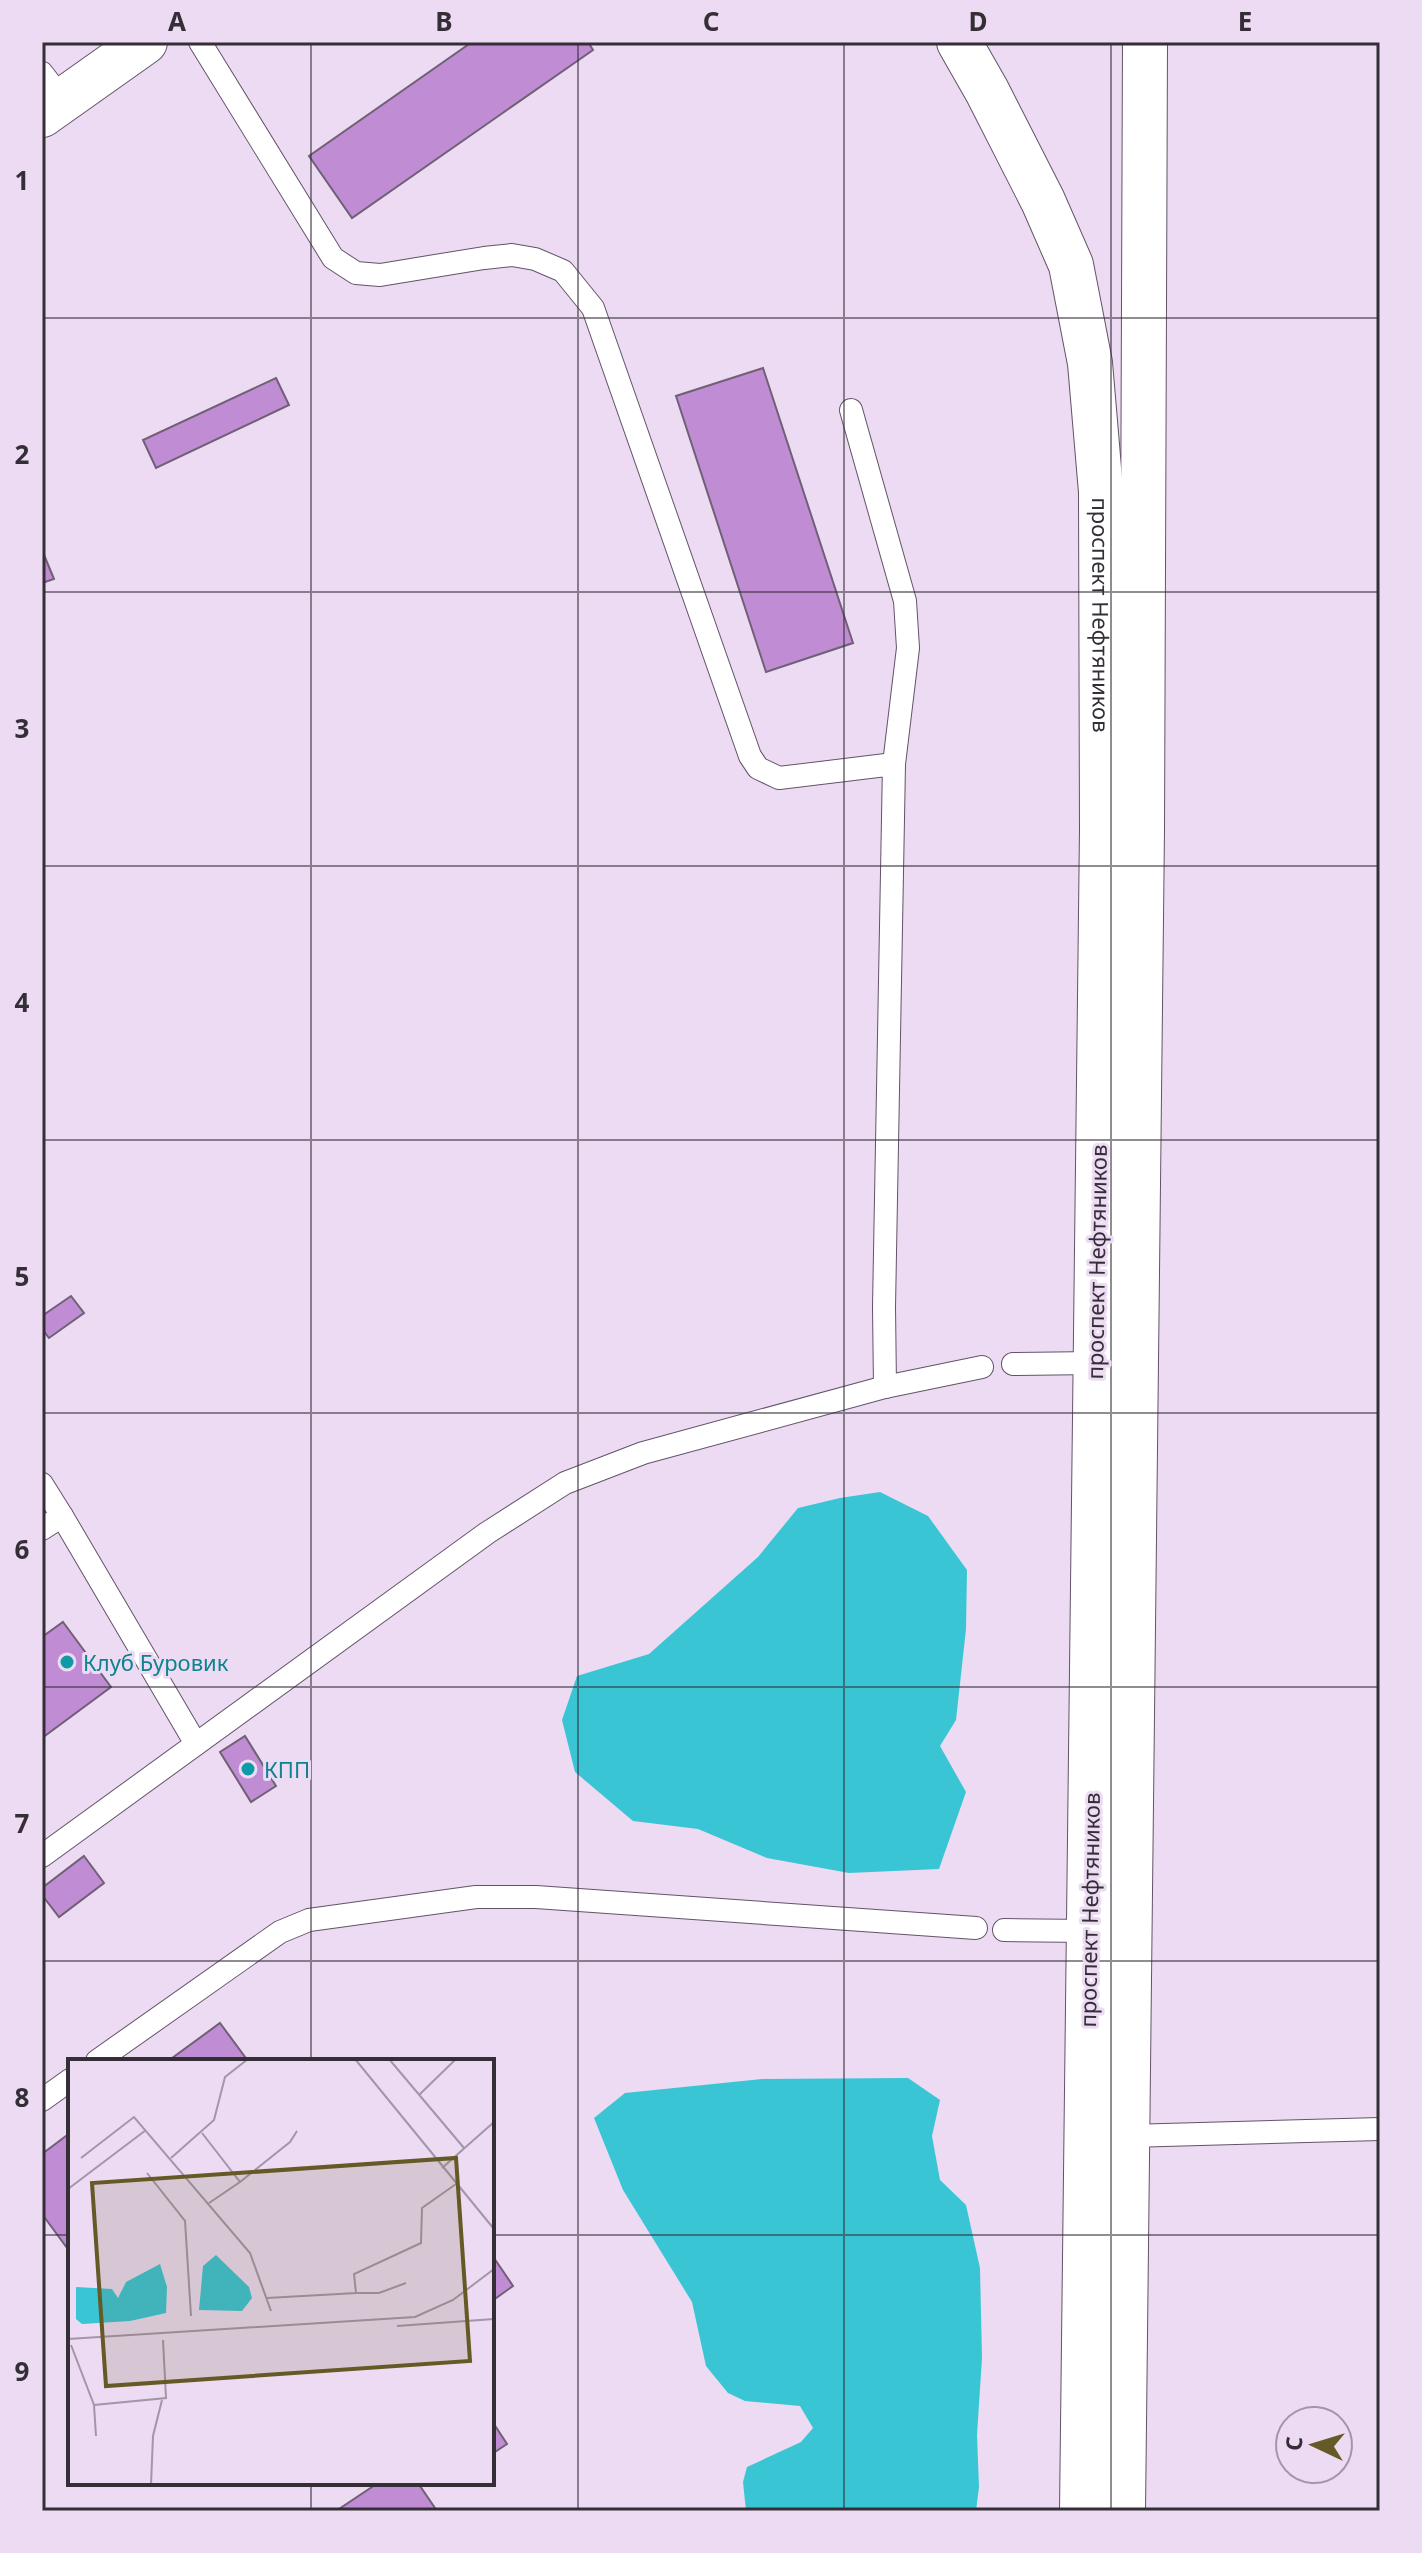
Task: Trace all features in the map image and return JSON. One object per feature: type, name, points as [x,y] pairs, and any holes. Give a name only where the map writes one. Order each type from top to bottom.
[{"type":"main road","points":[[49,96],[145,42]]},
{"type":"main road","name":"проспект Нефтяников","points":[[959,42],[1043,201],[1071,265],[1090,363],[1101,508],[1102,829],[1082,2511]]},
{"type":"main road","name":"проспект Нефтяников","points":[[1123,2511],[1142,829],[1145,42]]},
{"type":"lane","points":[[200,42],[333,258],[356,273],[380,275],[512,255],[535,259],[563,271],[593,308],[750,756],[758,768],[779,778],[894,764]]},
{"type":"lane","points":[[851,410],[905,601],[908,648],[894,764],[885,1387]]},
{"type":"lane","points":[[1013,1364],[1095,1363]]},
{"type":"lane","points":[[42,1856],[487,1533],[565,1483],[643,1453],[885,1387],[982,1367]]},
{"type":"lane","points":[[42,1484],[196,1744]]},
{"type":"lane","points":[[42,1529],[62,1516]]},
{"type":"lane","points":[[100,2059],[280,1932],[309,1920],[336,1915],[453,1898],[536,1897],[976,1928]]},
{"type":"lane","points":[[1004,1930],[1089,1931]]},
{"type":"lane","points":[[42,2100],[68,2081]]},
{"type":"lane","points":[[1128,2136],[1380,2129]]},
{"type":"water","points":[[880,1492],[928,1516],[967,1570],[966,1629],[956,1720],[940,1746],[966,1792],[939,1869],[849,1873],[767,1858],[698,1829],[633,1821],[575,1772],[562,1720],[577,1676],[649,1654],[758,1557],[798,1508]]},
{"type":"water","points":[[908,2078],[940,2100],[932,2136],[940,2180],[966,2205],[980,2268],[982,2358],[976,2511],[746,2511],[743,2482],[747,2467],[801,2442],[813,2428],[800,2406],[745,2401],[728,2393],[706,2366],[692,2302],[623,2190],[594,2118],[625,2093],[762,2079]]},
{"type":"building","points":[[472,42],[588,42],[593,50],[352,218],[309,156]]},
{"type":"building","points":[[763,368],[853,643],[766,672],[676,396]]},
{"type":"building","points":[[276,378],[289,405],[156,468],[143,440]]},
{"type":"building","points":[[42,550],[54,579],[42,583]]},
{"type":"building","points":[[71,1296],[84,1313],[49,1338],[42,1329],[42,1316]]},
{"type":"building","name":"Клуб Буровик","points":[[63,1622],[111,1687],[42,1738],[42,1637]]},
{"type":"building","name":"КПП","points":[[245,1736],[276,1786],[251,1802],[220,1752]]},
{"type":"building","points":[[84,1856],[104,1883],[59,1917],[42,1895],[42,1888]]},
{"type":"building","points":[[220,2023],[247,2059],[171,2059]]},
{"type":"building","points":[[68,2134],[68,2249],[42,2214],[42,2154]]},
{"type":"building","points":[[494,2258],[513,2286],[494,2300]]},
{"type":"building","points":[[494,2424],[507,2444],[494,2453]]},
{"type":"building","points":[[375,2485],[419,2485],[437,2511],[336,2511]]},
{"type":"place","name":"Клуб Буровик","points":[[67,1662]]},
{"type":"place","name":"КПП","points":[[248,1769]]}]
